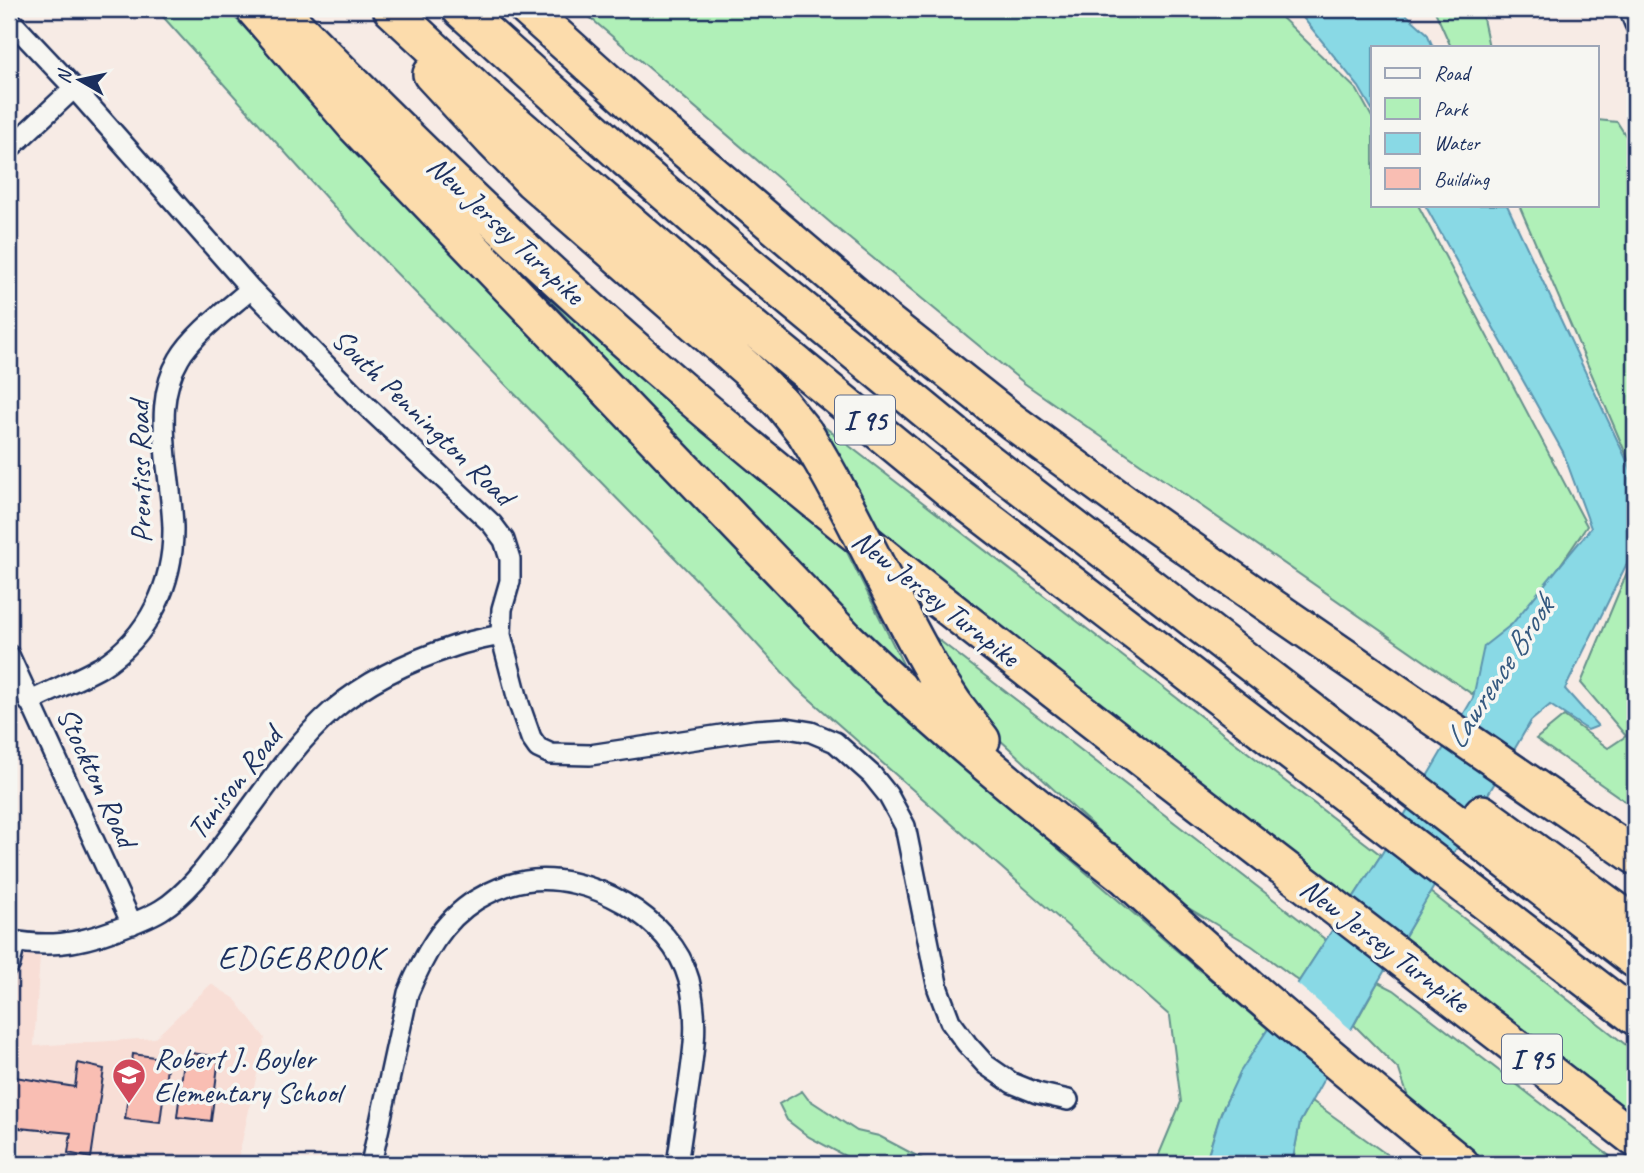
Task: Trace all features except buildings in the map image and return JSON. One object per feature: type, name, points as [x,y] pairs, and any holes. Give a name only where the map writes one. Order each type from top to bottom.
[{"type":"highway","points":[[254,9],[356,127],[846,638],[896,686],[1032,803],[1124,876]]},
{"type":"highway","name":"New Jersey Turnpike","points":[[279,9],[435,164],[540,263],[751,448],[908,577],[1635,1139]]},
{"type":"highway","points":[[373,9],[455,101],[532,181],[747,369],[780,402],[805,433],[827,468],[932,670],[981,739],[1124,876],[1231,971],[1461,1164]]},
{"type":"highway","name":"I 95","points":[[391,9],[482,94],[597,195],[951,491],[1635,1017]]},
{"type":"highway","name":"I 95","points":[[460,9],[626,159],[845,345],[981,456],[1270,680],[1389,757],[1507,846]]},
{"type":"highway","points":[[527,9],[656,125],[887,322],[1023,429],[1271,606],[1379,666],[1422,701],[1545,781],[1635,828]]},
{"type":"highway","points":[[1545,781],[1635,856]]},
{"type":"highway","points":[[1507,846],[1635,924]]},
{"type":"highway","points":[[1507,846],[1635,960]]},
{"type":"street","points":[[1629,9],[1635,24]]},
{"type":"street","name":"South Pennington Road","points":[[9,19],[74,88],[251,289],[361,401],[492,524],[505,540],[510,559],[510,581],[502,609],[501,635],[519,704],[531,738],[538,748],[551,754],[590,755],[755,730],[787,728],[811,732],[835,742],[872,775],[888,795],[905,826],[938,989],[950,1021],[986,1065],[1012,1083],[1037,1093],[1068,1100]]},
{"type":"street","points":[[9,149],[74,88]]},
{"type":"street","name":"Prentiss Road","points":[[29,702],[100,667],[121,652],[140,633],[155,610],[172,553],[173,527],[164,427],[169,383],[178,359],[192,341],[251,289]]},
{"type":"street","name":"Tunison Road","points":[[14,941],[44,945],[74,943],[132,924],[162,909],[183,892],[208,865],[300,744],[334,709],[373,682],[411,663],[455,646],[501,635]]},
{"type":"street","name":"Stockton Road","points":[[9,655],[132,924]]},
{"type":"street","points":[[371,1164],[408,993],[419,967],[432,944],[451,920],[474,901],[503,886],[527,880],[573,883],[604,891],[630,906],[657,927],[677,953],[689,978],[696,1042],[677,1164]]},
{"type":"lane","points":[[9,972],[14,965],[14,941]]},
{"type":"shaded area","name":"Robert J. Boyler Elementary School","points":[[9,952],[40,956],[34,1046],[155,1038],[211,984],[234,998],[265,1038],[237,1164],[9,1164]]},
{"type":"green space","points":[[156,9],[227,9],[853,672],[1268,1029],[1241,1072],[1221,1112],[1205,1164],[1155,1164],[1181,1102],[1170,1016],[796,687],[722,606],[365,241]]},
{"type":"green space","points":[[580,9],[1273,9],[1357,90],[1371,115],[1371,206],[1419,206],[1587,526],[1472,694],[1024,383],[839,230]]},
{"type":"green space","points":[[1434,9],[1481,9],[1489,46],[1451,46]]},
{"type":"green space","points":[[1598,120],[1617,122],[1635,150],[1635,475],[1519,206],[1598,206]]},
{"type":"green space","points":[[506,251],[840,538],[910,678],[821,598]]},
{"type":"green space","points":[[813,418],[1381,855],[1353,898],[870,527]]},
{"type":"green space","points":[[1635,553],[1635,808],[1536,739],[1564,716],[1608,748],[1626,736],[1581,683]]},
{"type":"green space","points":[[917,623],[1326,940],[1299,981],[1252,946],[1170,897],[983,724]]},
{"type":"green space","points":[[1430,892],[1635,1052],[1635,1119],[1404,938]]},
{"type":"green space","points":[[1378,982],[1394,990],[1620,1164],[1485,1164],[1408,1097],[1399,1070],[1354,1025]]},
{"type":"green space","points":[[802,1091],[808,1099],[857,1131],[879,1136],[932,1164],[860,1164],[809,1137],[787,1120],[779,1104]]},
{"type":"green space","points":[[1312,1101],[1400,1164],[1292,1164],[1300,1122]]},
{"type":"water","points":[[1296,9],[1400,9],[1427,33],[1433,46],[1371,46],[1371,108],[1359,87]]},
{"type":"water","name":"Lawrence Brook","points":[[1426,206],[1507,206],[1635,478],[1635,547],[1565,689],[1598,726],[1588,730],[1550,705],[1531,721],[1368,999],[1300,1122],[1292,1164],[1205,1164],[1221,1113],[1240,1072],[1381,855],[1473,698],[1484,646],[1512,624],[1591,528],[1563,452]]},
{"type":"pier","points":[[1294,981],[1354,1032],[1328,1079],[1266,1026]]},
{"type":"place","name":"Robert J. Boyler Elementary School","points":[[129,1105]]},
{"type":"district","name":"EDGEBROOK","points":[[301,957]]}]
